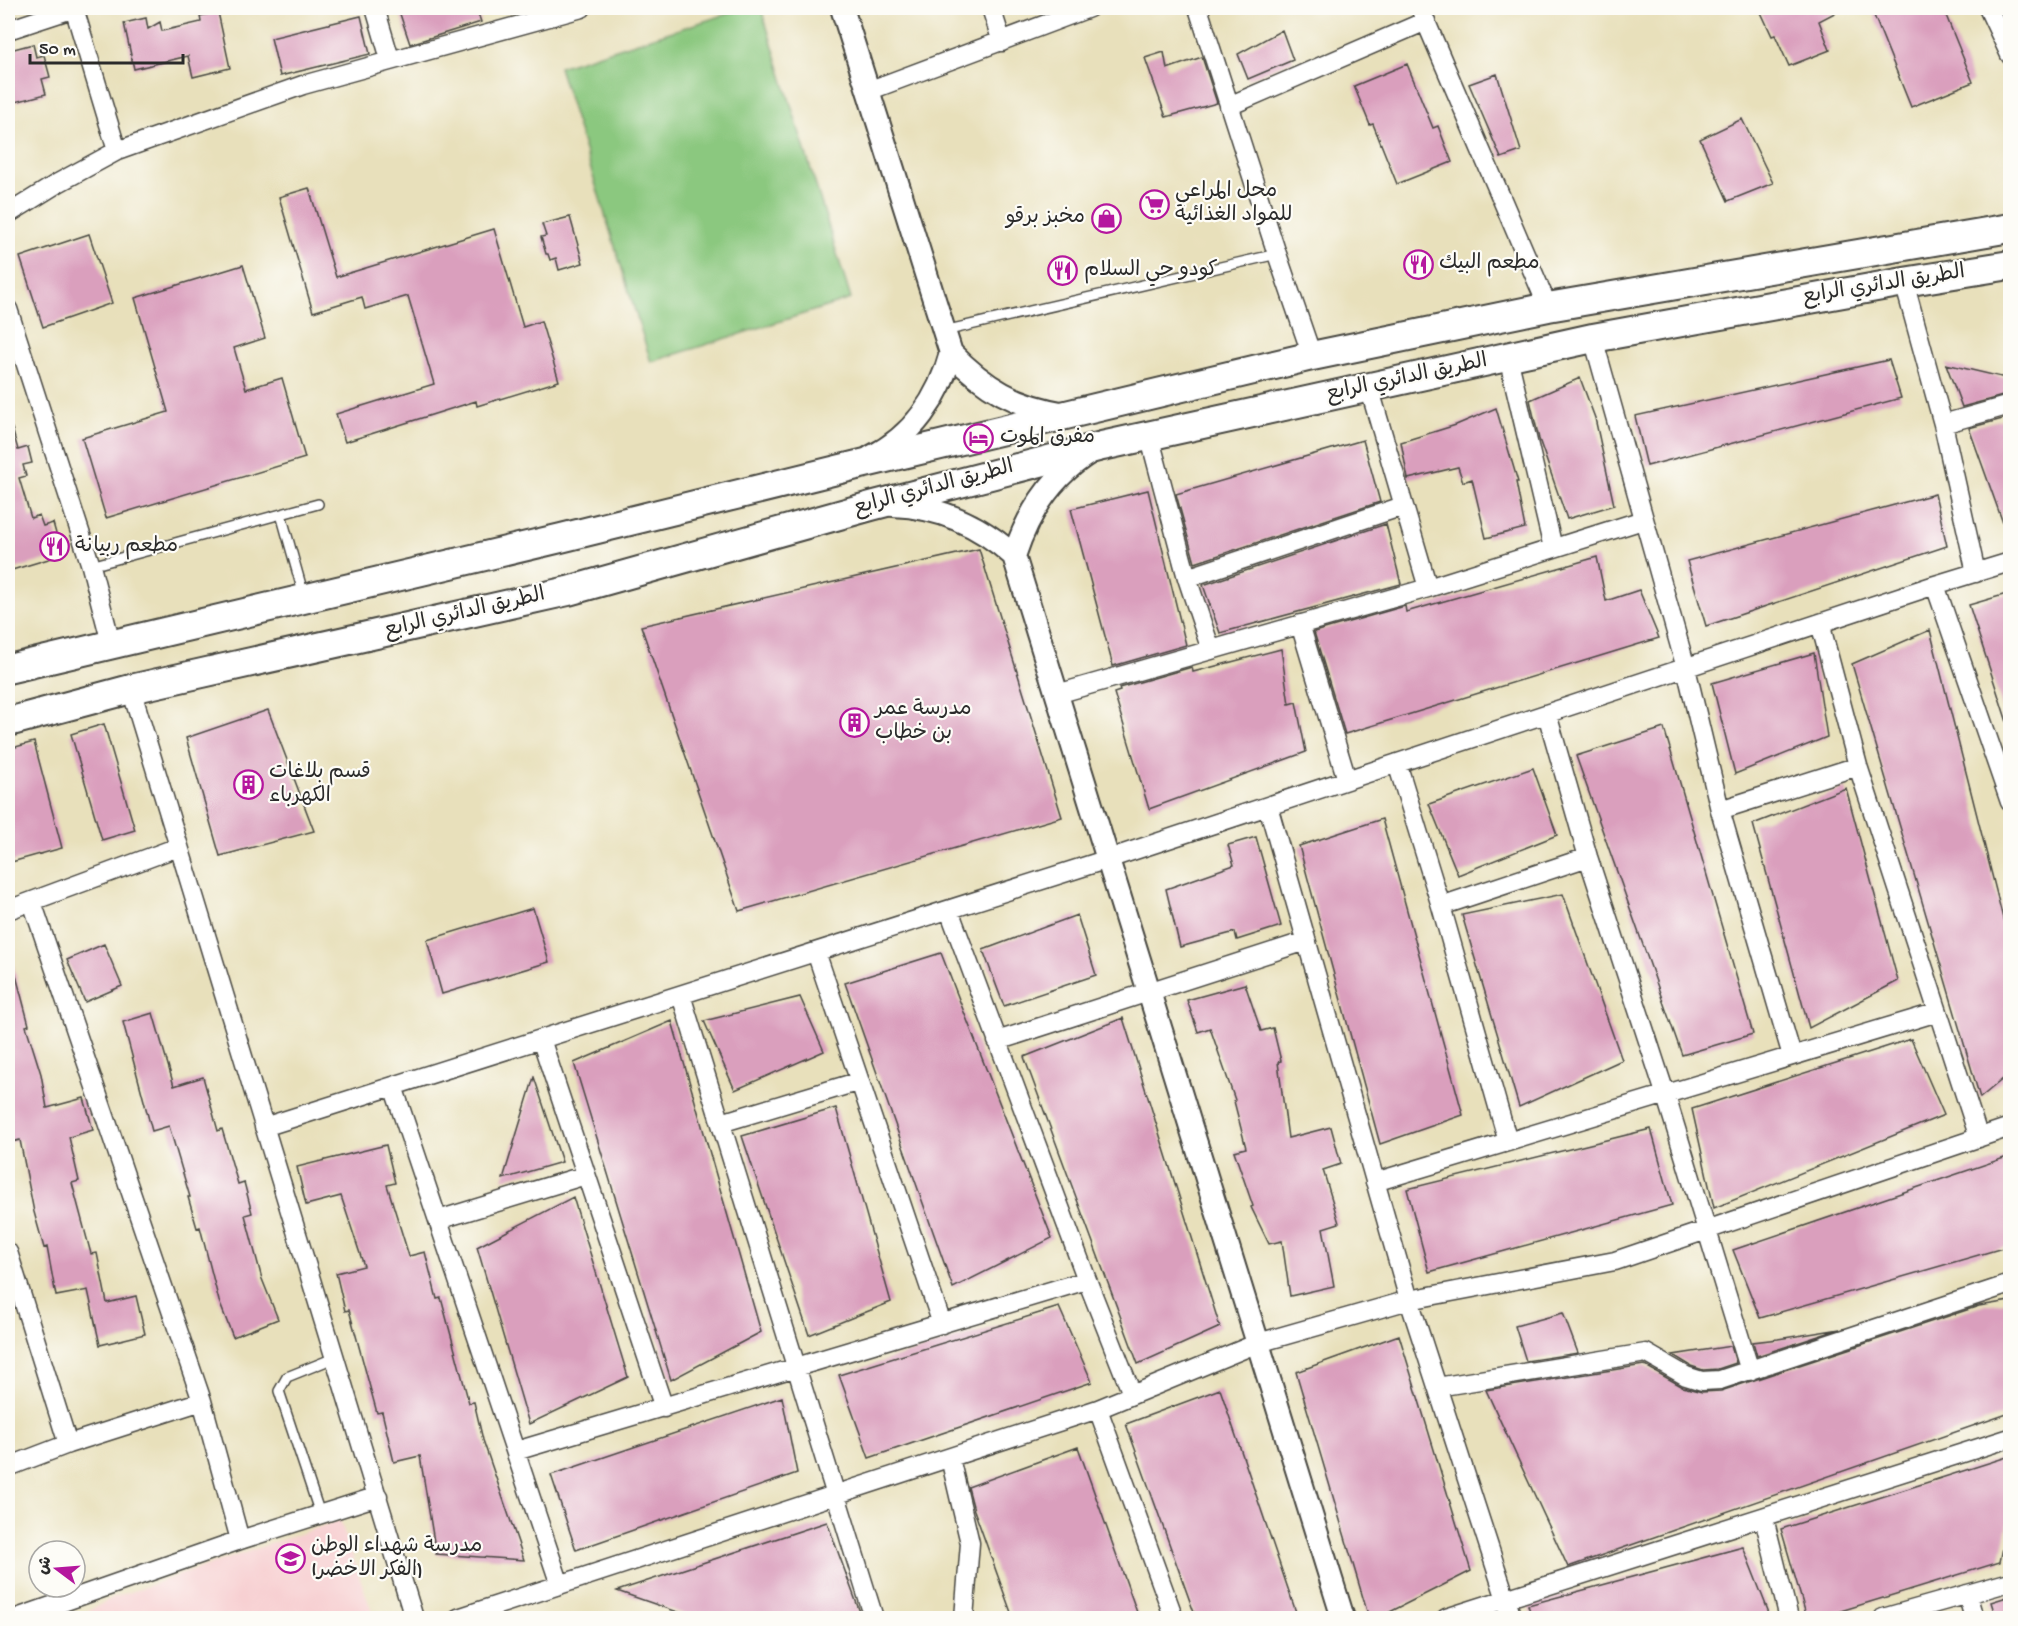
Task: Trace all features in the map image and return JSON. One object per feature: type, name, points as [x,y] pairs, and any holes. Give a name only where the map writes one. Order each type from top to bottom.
[{"type":"main road","name":"الطريق الدائري الرابع","points":[[8,669],[1312,356],[1548,307],[2010,228]]},
{"type":"main road","name":"الطريق الدائري الرابع","points":[[8,722],[131,689],[568,591],[871,506],[1149,435],[1593,338],[2010,265]]},
{"type":"street","points":[[8,30],[75,8],[117,151]]},
{"type":"street","points":[[375,8],[390,59]]},
{"type":"street","points":[[8,214],[58,183],[117,151],[303,85],[390,59],[582,8]]},
{"type":"street","points":[[842,8],[947,342],[970,372],[1000,393],[1017,402],[1070,415]]},
{"type":"street","points":[[992,8],[1002,42]]},
{"type":"street","points":[[868,91],[1089,8]]},
{"type":"street","points":[[1198,8],[1312,356]]},
{"type":"street","points":[[1988,8],[2010,55]]},
{"type":"street","points":[[1229,106],[1423,14],[1548,307]]},
{"type":"street","points":[[1904,282],[1943,424],[1976,573]]},
{"type":"street","points":[[8,309],[91,566],[111,643]]},
{"type":"street","points":[[1593,338],[1686,668],[1720,810],[1792,1056]]},
{"type":"street","points":[[857,465],[880,453],[919,420],[945,375],[947,342]]},
{"type":"street","points":[[1508,357],[1553,548]]},
{"type":"street","points":[[1369,387],[1402,506],[1428,588]]},
{"type":"street","points":[[1943,424],[2010,405]]},
{"type":"street","points":[[1149,435],[1187,578],[1210,650]]},
{"type":"street","points":[[1014,556],[1030,516],[1042,497],[1069,468],[1102,446]]},
{"type":"street","points":[[871,506],[910,505],[948,514],[984,531],[1014,556],[1343,1618]]},
{"type":"street","points":[[1187,578],[1402,506]]},
{"type":"street","points":[[1057,694],[1428,588],[1643,520]]},
{"type":"street","points":[[264,1127],[1108,859],[2010,562]]},
{"type":"street","points":[[1935,585],[2010,802]]},
{"type":"street","points":[[1820,623],[1858,766],[1979,1138]]},
{"type":"street","points":[[1300,624],[1347,780]]},
{"type":"street","points":[[131,689],[414,1618]]},
{"type":"street","points":[[1547,714],[1588,857],[1665,1094],[1750,1371]]},
{"type":"street","points":[[1397,763],[1441,906],[1508,1142]]},
{"type":"street","points":[[1720,810],[1858,766]]},
{"type":"street","points":[[1268,806],[1409,1300],[1512,1618]]},
{"type":"street","points":[[8,910],[178,847]]},
{"type":"street","points":[[1441,906],[1588,857]]},
{"type":"street","points":[[32,902],[202,1401],[240,1540]]},
{"type":"street","points":[[949,910],[1132,1394]]},
{"type":"street","points":[[997,1041],[1306,941]]},
{"type":"street","points":[[816,952],[942,1324]]},
{"type":"street","points":[[681,995],[874,1618]]},
{"type":"street","points":[[1375,1182],[1938,1012]]},
{"type":"street","points":[[541,1039],[664,1408]]},
{"type":"street","points":[[721,1123],[860,1081]]},
{"type":"street","points":[[393,1086],[560,1585]]},
{"type":"street","points":[[458,1618],[1098,1409],[1258,1343],[1409,1300],[1615,1260],[2010,1127]]},
{"type":"street","points":[[438,1220],[586,1174]]},
{"type":"street","points":[[8,1252],[68,1444]]},
{"type":"street","points":[[516,1451],[1087,1280]]},
{"type":"street","points":[[1437,1387],[1637,1353],[1646,1353],[1686,1376],[1702,1381],[1720,1380],[2010,1284]]},
{"type":"street","points":[[8,1467],[68,1444],[202,1401]]},
{"type":"street","points":[[1098,1409],[1174,1618]]},
{"type":"street","points":[[1446,1618],[2010,1438]]},
{"type":"street","points":[[950,1458],[970,1543],[964,1618]]},
{"type":"street","points":[[17,1618],[240,1540],[378,1497]]},
{"type":"street","points":[[1764,1518],[1789,1618]]},
{"type":"street","points":[[1883,1618],[2010,1582]]},
{"type":"street","points":[[1967,1594],[1974,1618]]},
{"type":"lane","points":[[947,342],[1277,254]]},
{"type":"lane","points":[[91,566],[318,504]]},
{"type":"lane","points":[[281,514],[304,599]]},
{"type":"lane","points":[[320,1514],[279,1391],[287,1377],[334,1358]]},
{"type":"shaded area","name":"مدرسة شهداء الوطن (الفكر الاخضر)","points":[[340,1520],[374,1618],[75,1618],[112,1598]]},
{"type":"green space","points":[[746,8],[761,8],[851,299],[651,362],[559,67]]},
{"type":"building","points":[[398,8],[476,8],[481,22],[410,44]]},
{"type":"building","points":[[1759,8],[1844,8],[1819,21],[1830,50],[1789,66],[1775,35],[1772,36]]},
{"type":"building","points":[[1871,8],[1943,8],[1973,82],[1911,107]]},
{"type":"building","points":[[218,12],[230,68],[193,77],[188,56],[134,69],[124,23],[146,18],[148,29],[160,22],[162,31],[201,22],[200,16]]},
{"type":"building","points":[[361,16],[370,54],[280,76],[271,38]]},
{"type":"building","points":[[1282,30],[1293,60],[1248,79],[1238,54]]},
{"type":"building","points":[[33,44],[36,57],[44,55],[50,77],[42,79],[46,94],[15,102],[8,75],[8,61],[12,60],[10,50]]},
{"type":"building","points":[[1164,52],[1167,69],[1202,57],[1217,103],[1166,117],[1145,58]]},
{"type":"building","points":[[1407,64],[1433,128],[1438,126],[1452,162],[1397,184],[1373,124],[1370,125],[1354,86]]},
{"type":"building","points":[[1497,74],[1521,151],[1501,158],[1469,84]]},
{"type":"building","points":[[1742,119],[1773,183],[1728,201],[1700,139]]},
{"type":"building","points":[[309,188],[336,277],[494,229],[523,327],[541,321],[559,381],[477,406],[476,401],[345,442],[336,414],[434,384],[408,296],[365,309],[362,297],[313,312],[279,197]]},
{"type":"building","points":[[570,217],[583,263],[559,270],[556,258],[550,260],[546,254],[541,237],[546,236],[542,224]]},
{"type":"building","points":[[89,234],[112,303],[43,327],[20,257]]},
{"type":"building","points":[[243,265],[265,338],[234,348],[246,389],[282,378],[305,458],[106,518],[82,438],[168,412],[135,298]]},
{"type":"building","points":[[1889,360],[1901,398],[1647,466],[1635,416]]},
{"type":"building","points":[[1946,364],[2010,379],[2010,394],[1962,407]]},
{"type":"building","points":[[1580,378],[1595,418],[1614,505],[1567,519],[1539,439],[1530,400]]},
{"type":"building","points":[[1496,408],[1518,482],[1516,482],[1525,528],[1486,538],[1472,479],[1463,482],[1458,467],[1408,479],[1401,442],[1456,425]]},
{"type":"building","points":[[2010,417],[2010,536],[2008,537],[1969,428]]},
{"type":"building","points":[[8,428],[12,428],[18,450],[28,447],[32,463],[23,465],[26,476],[19,478],[31,518],[39,515],[43,526],[53,523],[62,555],[12,570],[8,553]]},
{"type":"building","points":[[1363,440],[1380,502],[1195,563],[1176,494]]},
{"type":"building","points":[[1148,490],[1186,645],[1113,666],[1071,509]]},
{"type":"building","points":[[1935,494],[1947,546],[1706,626],[1687,561]]},
{"type":"building","points":[[1386,524],[1401,584],[1220,633],[1203,585]]},
{"type":"building","name":"مدرسة عمر بن خطاب","points":[[979,549],[1062,817],[739,911],[641,626]]},
{"type":"building","points":[[1597,557],[1606,601],[1639,590],[1659,638],[1345,734],[1314,632],[1405,606],[1406,612]]},
{"type":"building","points":[[2010,593],[2010,721],[2007,722],[1969,605]]},
{"type":"building","points":[[1930,630],[2010,946],[2010,1073],[1980,1098],[1852,664]]},
{"type":"building","points":[[1281,649],[1289,704],[1296,702],[1306,752],[1149,809],[1114,693],[1120,691],[1119,688],[1192,667],[1193,672]]},
{"type":"building","points":[[1814,653],[1827,737],[1735,774],[1712,683]]},
{"type":"building","name":"قسم بلاغات الكهرباء","points":[[268,710],[314,831],[220,856],[186,738]]},
{"type":"building","points":[[104,724],[135,830],[102,840],[71,734]]},
{"type":"building","points":[[1664,728],[1753,1034],[1682,1055],[1576,756]]},
{"type":"building","points":[[34,742],[62,848],[8,863],[8,749]]},
{"type":"building","points":[[1533,768],[1557,835],[1458,875],[1429,804]]},
{"type":"building","points":[[1846,788],[1898,981],[1809,1028],[1753,824]]},
{"type":"building","points":[[1382,819],[1463,1115],[1380,1144],[1299,846]]},
{"type":"building","points":[[1256,837],[1281,926],[1237,940],[1235,932],[1180,947],[1166,889],[1234,865],[1228,845]]},
{"type":"building","points":[[1563,894],[1622,1060],[1519,1107],[1462,915]]},
{"type":"building","points":[[533,908],[549,962],[442,994],[427,940]]},
{"type":"building","points":[[1077,915],[1096,975],[1004,1006],[983,950]]},
{"type":"building","points":[[104,944],[122,986],[85,1002],[67,960]]},
{"type":"building","points":[[941,953],[1052,1238],[953,1288],[845,983]]},
{"type":"building","points":[[13,964],[29,1025],[26,1026],[41,1074],[47,1108],[84,1098],[93,1130],[69,1137],[79,1181],[72,1183],[91,1254],[97,1253],[107,1303],[136,1296],[145,1334],[100,1345],[88,1290],[56,1296],[47,1247],[44,1248],[34,1212],[20,1140],[8,1143],[8,965]]},
{"type":"building","points":[[1245,984],[1261,1031],[1273,1028],[1281,1061],[1278,1062],[1288,1138],[1331,1127],[1341,1164],[1323,1170],[1339,1223],[1323,1228],[1334,1286],[1290,1296],[1282,1241],[1269,1244],[1251,1207],[1253,1206],[1234,1151],[1246,1148],[1235,1100],[1210,1028],[1198,1032],[1187,1000]]},
{"type":"building","points":[[800,997],[824,1051],[735,1090],[704,1021]]},
{"type":"building","points":[[153,1013],[174,1086],[203,1077],[218,1131],[222,1129],[238,1184],[244,1182],[252,1213],[245,1215],[262,1279],[278,1319],[233,1337],[219,1301],[200,1227],[197,1228],[169,1126],[152,1131],[123,1022]]},
{"type":"building","points":[[1123,1018],[1220,1327],[1138,1364],[1024,1057]]},
{"type":"building","points":[[672,1021],[761,1332],[671,1380],[574,1063]]},
{"type":"building","points":[[1911,1039],[1944,1115],[1714,1208],[1692,1109]]},
{"type":"building","points":[[534,1077],[562,1162],[503,1179]]},
{"type":"building","points":[[836,1108],[891,1302],[809,1335],[742,1136]]},
{"type":"building","points":[[1651,1129],[1672,1205],[1429,1272],[1407,1189]]},
{"type":"building","points":[[386,1145],[395,1183],[387,1185],[409,1256],[425,1252],[437,1299],[441,1298],[469,1403],[474,1402],[483,1440],[524,1560],[436,1554],[420,1456],[394,1462],[382,1412],[377,1413],[349,1310],[345,1311],[336,1273],[364,1266],[341,1196],[306,1205],[297,1167]]},
{"type":"building","points":[[2010,1156],[2010,1246],[1760,1318],[1733,1250]]},
{"type":"building","points":[[573,1197],[628,1377],[529,1424],[477,1247]]},
{"type":"building","points":[[2010,1301],[2010,1413],[1568,1567],[1486,1390],[1644,1365],[1683,1387],[1702,1392],[1721,1391],[1979,1306]]},
{"type":"building","points":[[1059,1307],[1092,1382],[869,1458],[839,1375]]},
{"type":"building","points":[[1563,1313],[1578,1353],[1526,1361],[1515,1326]]},
{"type":"building","points":[[1840,1329],[1757,1356],[1753,1342],[1778,1339]]},
{"type":"building","points":[[1399,1335],[1471,1571],[1378,1618],[1369,1618],[1296,1372]]},
{"type":"building","points":[[1731,1346],[1736,1363],[1718,1369],[1703,1370],[1673,1355]]},
{"type":"building","points":[[1220,1389],[1298,1618],[1196,1618],[1126,1424]]},
{"type":"building","points":[[782,1397],[797,1473],[576,1550],[551,1475]]},
{"type":"building","points":[[1078,1447],[1139,1618],[1013,1618],[968,1487]]},
{"type":"building","points":[[2010,1456],[2010,1516],[2000,1562],[1818,1618],[1807,1618],[1781,1529]]},
{"type":"building","points":[[827,1522],[861,1615],[846,1618],[695,1618],[617,1591]]},
{"type":"building","points":[[1743,1547],[1771,1618],[1532,1618],[1528,1605]]},
{"type":"building","points":[[2010,1596],[2010,1618],[1996,1618],[1991,1602]]},
{"type":"place","name":"محل المراعي للمواد الغذائية","points":[[1154,204]]},
{"type":"place","name":"مخبز برقو","points":[[1106,218]]},
{"type":"place","name":"مطعم البيك","points":[[1418,264]]},
{"type":"place","name":"كودو حي السلام","points":[[1063,271]]},
{"type":"place","name":"مفرق الموت","points":[[979,438]]},
{"type":"place","name":"مطعم ربيانة","points":[[54,547]]},
{"type":"place","name":"مدرسة عمر بن خطاب","points":[[854,722]]},
{"type":"place","name":"قسم بلاغات الكهرباء","points":[[248,785]]},
{"type":"place","name":"مدرسة شهداء الوطن (الفكر الاخضر)","points":[[290,1559]]}]
